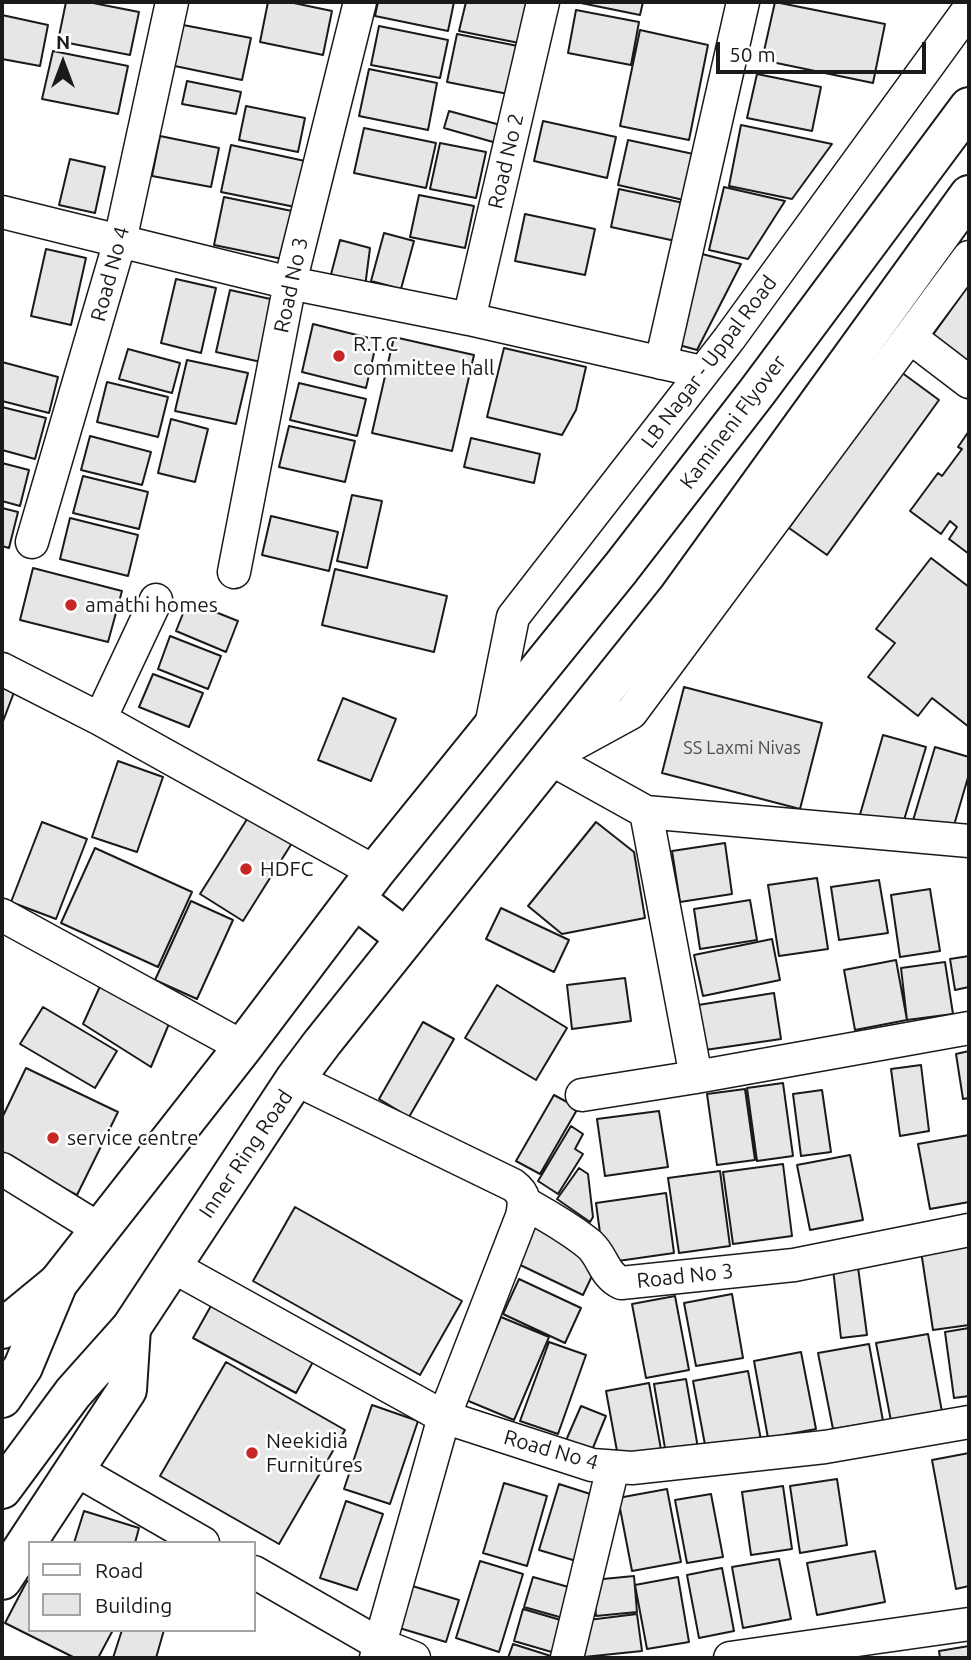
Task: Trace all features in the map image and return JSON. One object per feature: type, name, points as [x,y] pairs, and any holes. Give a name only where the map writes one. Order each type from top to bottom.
[{"type":"main road","name":"Kamineni Flyover","points":[[490,733],[748,403],[969,107]]},
{"type":"main road","points":[[549,758],[678,598],[969,195]]},
{"type":"main road","points":[[2,1329],[58,1283],[365,886],[490,733]]},
{"type":"main road","name":"Inner Ring Road","points":[[28,1541],[127,1390],[131,1328],[296,1079],[549,758]]},
{"type":"main road","points":[[365,886],[406,938]]},
{"type":"main road","points":[[272,1009],[322,1043]]},
{"type":"main road","points":[[2,1398],[23,1367],[58,1283]]},
{"type":"main road","points":[[2,1489],[73,1393],[131,1328]]},
{"type":"main road","name":"Inner Ring Road","points":[[2,1580],[28,1541]]},
{"type":"street","name":"Road No 4","points":[[32,542],[120,241],[172,2]]},
{"type":"street","name":"Road No 3","points":[[234,572],[290,284],[360,2]]},
{"type":"street","name":"Road No 2","points":[[469,319],[543,2]]},
{"type":"street","points":[[661,363],[743,2]]},
{"type":"street","name":"LB Nagar - Uppal Road","points":[[490,733],[513,617],[729,339],[969,9]]},
{"type":"street","points":[[2,212],[290,284],[469,319],[702,372]]},
{"type":"street","points":[[549,758],[631,713],[969,257]]},
{"type":"street","points":[[910,337],[969,382]]},
{"type":"street","points":[[100,719],[156,600]]},
{"type":"street","points":[[2,669],[100,719],[365,886]]},
{"type":"street","points":[[549,758],[646,812],[969,841]]},
{"type":"street","points":[[646,812],[695,1077]]},
{"type":"street","points":[[2,915],[243,1047]]},
{"type":"street","points":[[582,1095],[969,1028]]},
{"type":"street","name":"Road No 3","points":[[296,1079],[513,1185],[522,1192],[524,1203],[558,1222],[590,1245],[607,1271],[621,1283],[794,1265],[969,1230]]},
{"type":"street","points":[[2,1169],[99,1229]]},
{"type":"street","points":[[378,1651],[444,1417],[522,1216],[524,1203]]},
{"type":"street","name":"Road No 4","points":[[172,1266],[444,1417],[592,1465],[632,1468],[825,1447],[969,1422]]},
{"type":"street","points":[[567,1658],[613,1467]]},
{"type":"street","points":[[76,1470],[200,1541]]},
{"type":"street","points":[[256,1573],[378,1651],[414,1658]]},
{"type":"street","points":[[730,1658],[969,1623]]},
{"type":"building","points":[[66,2],[88,2],[139,12],[130,55],[58,41]]},
{"type":"building","points":[[268,2],[289,2],[332,11],[323,55],[260,42]]},
{"type":"building","points":[[378,2],[454,2],[448,31],[375,16]]},
{"type":"building","points":[[466,2],[527,2],[519,43],[459,31]]},
{"type":"building","points":[[576,2],[643,2],[640,15]]},
{"type":"building","points":[[775,2],[885,24],[873,83],[762,60]]},
{"type":"building","points":[[576,10],[639,22],[631,65],[568,53]]},
{"type":"building","points":[[2,15],[48,25],[40,66],[2,59]]},
{"type":"building","points":[[178,24],[251,38],[242,80],[170,65]]},
{"type":"building","points":[[379,26],[448,40],[440,78],[371,65]]},
{"type":"building","points":[[640,30],[708,45],[689,140],[620,126]]},
{"type":"building","points":[[457,34],[518,46],[508,94],[447,82]]},
{"type":"building","points":[[53,51],[128,66],[118,114],[42,99]]},
{"type":"building","points":[[369,69],[437,83],[428,130],[359,116]]},
{"type":"building","points":[[757,74],[821,87],[812,131],[747,118]]},
{"type":"building","points":[[187,81],[241,92],[236,114],[182,104]]},
{"type":"building","points":[[246,106],[305,118],[298,152],[239,140]]},
{"type":"building","points":[[449,111],[504,126],[500,144],[444,128]]},
{"type":"building","points":[[543,121],[616,137],[607,178],[534,161]]},
{"type":"building","points":[[741,125],[832,144],[792,199],[729,186]]},
{"type":"building","points":[[364,128],[436,143],[426,188],[354,173]]},
{"type":"building","points":[[160,136],[219,148],[211,187],[152,176]]},
{"type":"building","points":[[628,140],[698,155],[688,201],[618,185]]},
{"type":"building","points":[[440,143],[486,152],[476,198],[430,189]]},
{"type":"building","points":[[231,145],[305,161],[295,207],[221,192]]},
{"type":"building","points":[[70,159],[105,167],[95,213],[59,205]]},
{"type":"building","points":[[724,187],[785,201],[748,259],[709,250]]},
{"type":"building","points":[[619,189],[688,204],[680,242],[611,227]]},
{"type":"building","points":[[419,195],[474,206],[465,248],[410,237]]},
{"type":"building","points":[[224,197],[292,211],[282,259],[214,245]]},
{"type":"building","points":[[525,214],[595,229],[585,275],[515,261]]},
{"type":"building","points":[[384,233],[414,241],[401,289],[371,281]]},
{"type":"building","points":[[340,240],[370,248],[365,287],[329,282]]},
{"type":"building","points":[[46,249],[86,258],[71,325],[31,316]]},
{"type":"building","points":[[702,254],[741,264],[697,350],[679,345]]},
{"type":"building","points":[[176,279],[216,288],[201,353],[161,343]]},
{"type":"building","points":[[969,285],[969,357],[962,368],[927,343]]},
{"type":"building","points":[[230,290],[275,300],[261,362],[216,352]]},
{"type":"building","name":"R.T.C committee hall","points":[[313,324],[377,340],[366,388],[302,372]]},
{"type":"building","points":[[394,337],[474,355],[452,451],[372,433]]},
{"type":"building","points":[[504,348],[586,367],[576,410],[562,435],[487,417]]},
{"type":"building","points":[[128,349],[180,363],[172,393],[119,379]]},
{"type":"building","points":[[187,360],[248,373],[236,424],[175,411]]},
{"type":"building","points":[[2,362],[58,377],[49,413],[2,401]]},
{"type":"building","points":[[901,372],[939,400],[827,555],[789,528]]},
{"type":"building","points":[[107,382],[168,397],[158,437],[97,422]]},
{"type":"building","points":[[299,383],[366,399],[357,436],[290,420]]},
{"type":"building","points":[[2,407],[46,418],[35,459],[2,450]]},
{"type":"building","points":[[171,419],[208,429],[195,482],[158,473]]},
{"type":"building","points":[[289,426],[355,441],[345,482],[279,467]]},
{"type":"building","points":[[969,431],[969,554],[949,539],[957,527],[950,521],[941,534],[910,511],[938,473],[942,476],[962,449],[958,447]]},
{"type":"building","points":[[90,436],[151,452],[142,485],[81,470]]},
{"type":"building","points":[[471,438],[540,454],[534,483],[464,467]]},
{"type":"building","points":[[2,463],[29,470],[20,506],[2,501]]},
{"type":"building","points":[[83,476],[148,492],[139,529],[73,513]]},
{"type":"building","points":[[352,495],[382,501],[367,568],[337,561]]},
{"type":"building","points":[[2,508],[18,512],[9,548],[2,546]]},
{"type":"building","points":[[271,516],[338,532],[329,571],[262,555]]},
{"type":"building","points":[[70,518],[138,535],[128,576],[60,559]]},
{"type":"building","points":[[931,558],[969,587],[969,727],[932,698],[918,716],[868,677],[895,643],[876,629]]},
{"type":"building","name":"amathi homes","points":[[33,568],[122,591],[108,642],[20,620]]},
{"type":"building","points":[[335,569],[447,596],[434,652],[322,625]]},
{"type":"building","points":[[188,601],[238,621],[226,652],[176,631]]},
{"type":"building","points":[[170,636],[221,656],[208,689],[158,669]]},
{"type":"building","points":[[153,674],[203,693],[189,727],[139,707]]},
{"type":"building","points":[[2,682],[16,687],[2,724]]},
{"type":"building","points":[[684,687],[822,723],[800,809],[662,773]]},
{"type":"building","points":[[343,698],[396,719],[371,781],[318,760]]},
{"type":"building","points":[[883,735],[926,747],[901,830],[859,818]]},
{"type":"building","points":[[935,747],[969,757],[969,774],[950,839],[911,827]]},
{"type":"building","points":[[118,761],[163,777],[137,852],[92,837]]},
{"type":"building","name":"HDFC","points":[[249,816],[292,843],[243,921],[200,894]]},
{"type":"building","points":[[42,822],[87,839],[56,919],[11,902]]},
{"type":"building","points":[[596,822],[634,852],[645,918],[562,934],[528,906]]},
{"type":"building","points":[[725,843],[732,894],[680,902],[672,851]]},
{"type":"building","points":[[95,848],[192,892],[158,967],[61,923]]},
{"type":"building","points":[[817,878],[828,949],[779,956],[768,885]]},
{"type":"building","points":[[879,880],[888,933],[839,940],[831,887]]},
{"type":"building","points":[[930,889],[940,951],[900,957],[891,895]]},
{"type":"building","points":[[750,900],[757,940],[700,949],[694,909]]},
{"type":"building","points":[[191,901],[233,920],[197,999],[155,980]]},
{"type":"building","points":[[501,908],[569,940],[554,972],[486,939]]},
{"type":"building","points":[[772,939],[780,980],[703,996],[694,955]]},
{"type":"building","points":[[969,956],[969,987],[955,990],[950,959]]},
{"type":"building","points":[[896,960],[907,1020],[855,1030],[844,970]]},
{"type":"building","points":[[945,962],[953,1014],[907,1020],[901,968]]},
{"type":"building","points":[[625,978],[631,1021],[572,1029],[567,985]]},
{"type":"building","points":[[101,984],[171,1019],[151,1067],[83,1024]]},
{"type":"building","points":[[497,985],[567,1028],[536,1080],[465,1038]]},
{"type":"building","points":[[774,993],[781,1039],[705,1050],[698,1005]]},
{"type":"building","points":[[43,1007],[117,1051],[95,1088],[20,1044]]},
{"type":"building","points":[[423,1022],[454,1039],[409,1117],[379,1099]]},
{"type":"building","points":[[969,1051],[969,1098],[963,1099],[956,1054]]},
{"type":"building","points":[[921,1065],[929,1131],[900,1136],[891,1069]]},
{"type":"building","name":"service centre","points":[[26,1068],[118,1112],[77,1195],[2,1158],[2,1118]]},
{"type":"building","points":[[783,1083],[793,1156],[757,1161],[747,1088]]},
{"type":"building","points":[[745,1089],[755,1160],[717,1165],[707,1094]]},
{"type":"building","points":[[822,1090],[831,1152],[801,1156],[793,1094]]},
{"type":"building","points":[[554,1095],[578,1108],[540,1174],[516,1161]]},
{"type":"building","points":[[659,1111],[668,1167],[605,1176],[597,1119]]},
{"type":"building","points":[[571,1126],[583,1134],[575,1149],[583,1154],[558,1194],[538,1181]]},
{"type":"building","points":[[969,1135],[969,1202],[930,1209],[918,1144]]},
{"type":"building","points":[[850,1155],[863,1220],[810,1230],[797,1165]]},
{"type":"building","points":[[783,1164],[792,1236],[733,1244],[723,1172]]},
{"type":"building","points":[[579,1168],[588,1174],[593,1217],[590,1222],[557,1199]]},
{"type":"building","points":[[720,1171],[730,1246],[679,1253],[668,1178]]},
{"type":"building","points":[[666,1193],[674,1253],[604,1263],[596,1203]]},
{"type":"building","points":[[295,1207],[462,1301],[420,1375],[253,1281]]},
{"type":"building","points":[[534,1227],[600,1259],[583,1295],[516,1263]]},
{"type":"building","points":[[969,1244],[969,1325],[933,1330],[921,1251]]},
{"type":"building","points":[[858,1267],[867,1335],[841,1338],[833,1269]]},
{"type":"building","points":[[519,1279],[581,1308],[565,1343],[503,1314]]},
{"type":"building","points":[[732,1294],[743,1358],[696,1366],[684,1303]]},
{"type":"building","points":[[675,1296],[689,1370],[646,1378],[632,1304]]},
{"type":"building","points":[[212,1304],[314,1360],[296,1393],[193,1338]]},
{"type":"building","points":[[501,1317],[549,1337],[514,1420],[466,1400]]},
{"type":"building","points":[[969,1328],[969,1396],[954,1398],[945,1332]]},
{"type":"building","points":[[928,1334],[942,1412],[891,1421],[876,1343]]},
{"type":"building","points":[[549,1342],[586,1355],[558,1434],[520,1421]]},
{"type":"building","points":[[869,1344],[883,1421],[833,1429],[818,1353]]},
{"type":"building","points":[[801,1352],[816,1429],[768,1438],[754,1361]]},
{"type":"building","name":"Neekidia Furnitures","points":[[226,1362],[345,1430],[279,1544],[160,1476]]},
{"type":"building","points":[[748,1371],[761,1440],[706,1450],[693,1381]]},
{"type":"building","points":[[686,1379],[698,1448],[666,1454],[654,1384]]},
{"type":"building","points":[[649,1383],[662,1455],[619,1462],[606,1391]]},
{"type":"building","points":[[372,1405],[418,1421],[390,1504],[344,1489]]},
{"type":"building","points":[[581,1406],[606,1416],[590,1455],[564,1445]]},
{"type":"building","points":[[969,1453],[969,1586],[956,1589],[932,1460]]},
{"type":"building","points":[[837,1479],[847,1545],[800,1553],[790,1486]]},
{"type":"building","points":[[504,1483],[547,1496],[527,1566],[483,1553]]},
{"type":"building","points":[[559,1484],[603,1498],[583,1563],[539,1550]]},
{"type":"building","points":[[783,1486],[792,1549],[751,1555],[742,1492]]},
{"type":"building","points":[[667,1489],[681,1562],[632,1571],[618,1498]]},
{"type":"building","points":[[711,1494],[723,1557],[687,1563],[675,1500]]},
{"type":"building","points":[[346,1501],[383,1514],[357,1590],[320,1578]]},
{"type":"building","points":[[84,1511],[139,1528],[136,1541],[75,1541]]},
{"type":"building","points":[[875,1551],[885,1602],[817,1615],[807,1563]]},
{"type":"building","points":[[779,1559],[791,1619],[743,1628],[732,1567]]},
{"type":"building","points":[[480,1561],[523,1574],[499,1652],[456,1638]]},
{"type":"building","points":[[722,1568],[734,1631],[699,1638],[687,1575]]},
{"type":"building","points":[[634,1576],[637,1612],[596,1616],[593,1580]]},
{"type":"building","points":[[533,1577],[572,1588],[563,1618],[524,1607]]},
{"type":"building","points":[[678,1577],[689,1642],[647,1649],[635,1585]]},
{"type":"building","points":[[27,1581],[28,1632],[112,1632],[98,1658],[75,1658],[5,1623]]},
{"type":"building","points":[[409,1585],[459,1600],[446,1642],[396,1627]]},
{"type":"building","points":[[523,1609],[564,1621],[555,1653],[514,1641]]},
{"type":"building","points":[[637,1614],[642,1651],[584,1657],[580,1621]]},
{"type":"building","points":[[121,1632],[163,1632],[156,1658],[113,1658]]},
{"type":"building","points":[[513,1644],[554,1657],[554,1658],[508,1658]]},
{"type":"building","points":[[969,1646],[969,1658],[940,1658],[939,1651]]},
{"type":"place","name":"R.T.C committee hall","points":[[339,356]]},
{"type":"place","name":"amathi homes","points":[[71,605]]},
{"type":"place","name":"HDFC","points":[[246,869]]},
{"type":"place","name":"service centre","points":[[53,1138]]},
{"type":"place","name":"Neekidia Furnitures","points":[[252,1453]]}]
